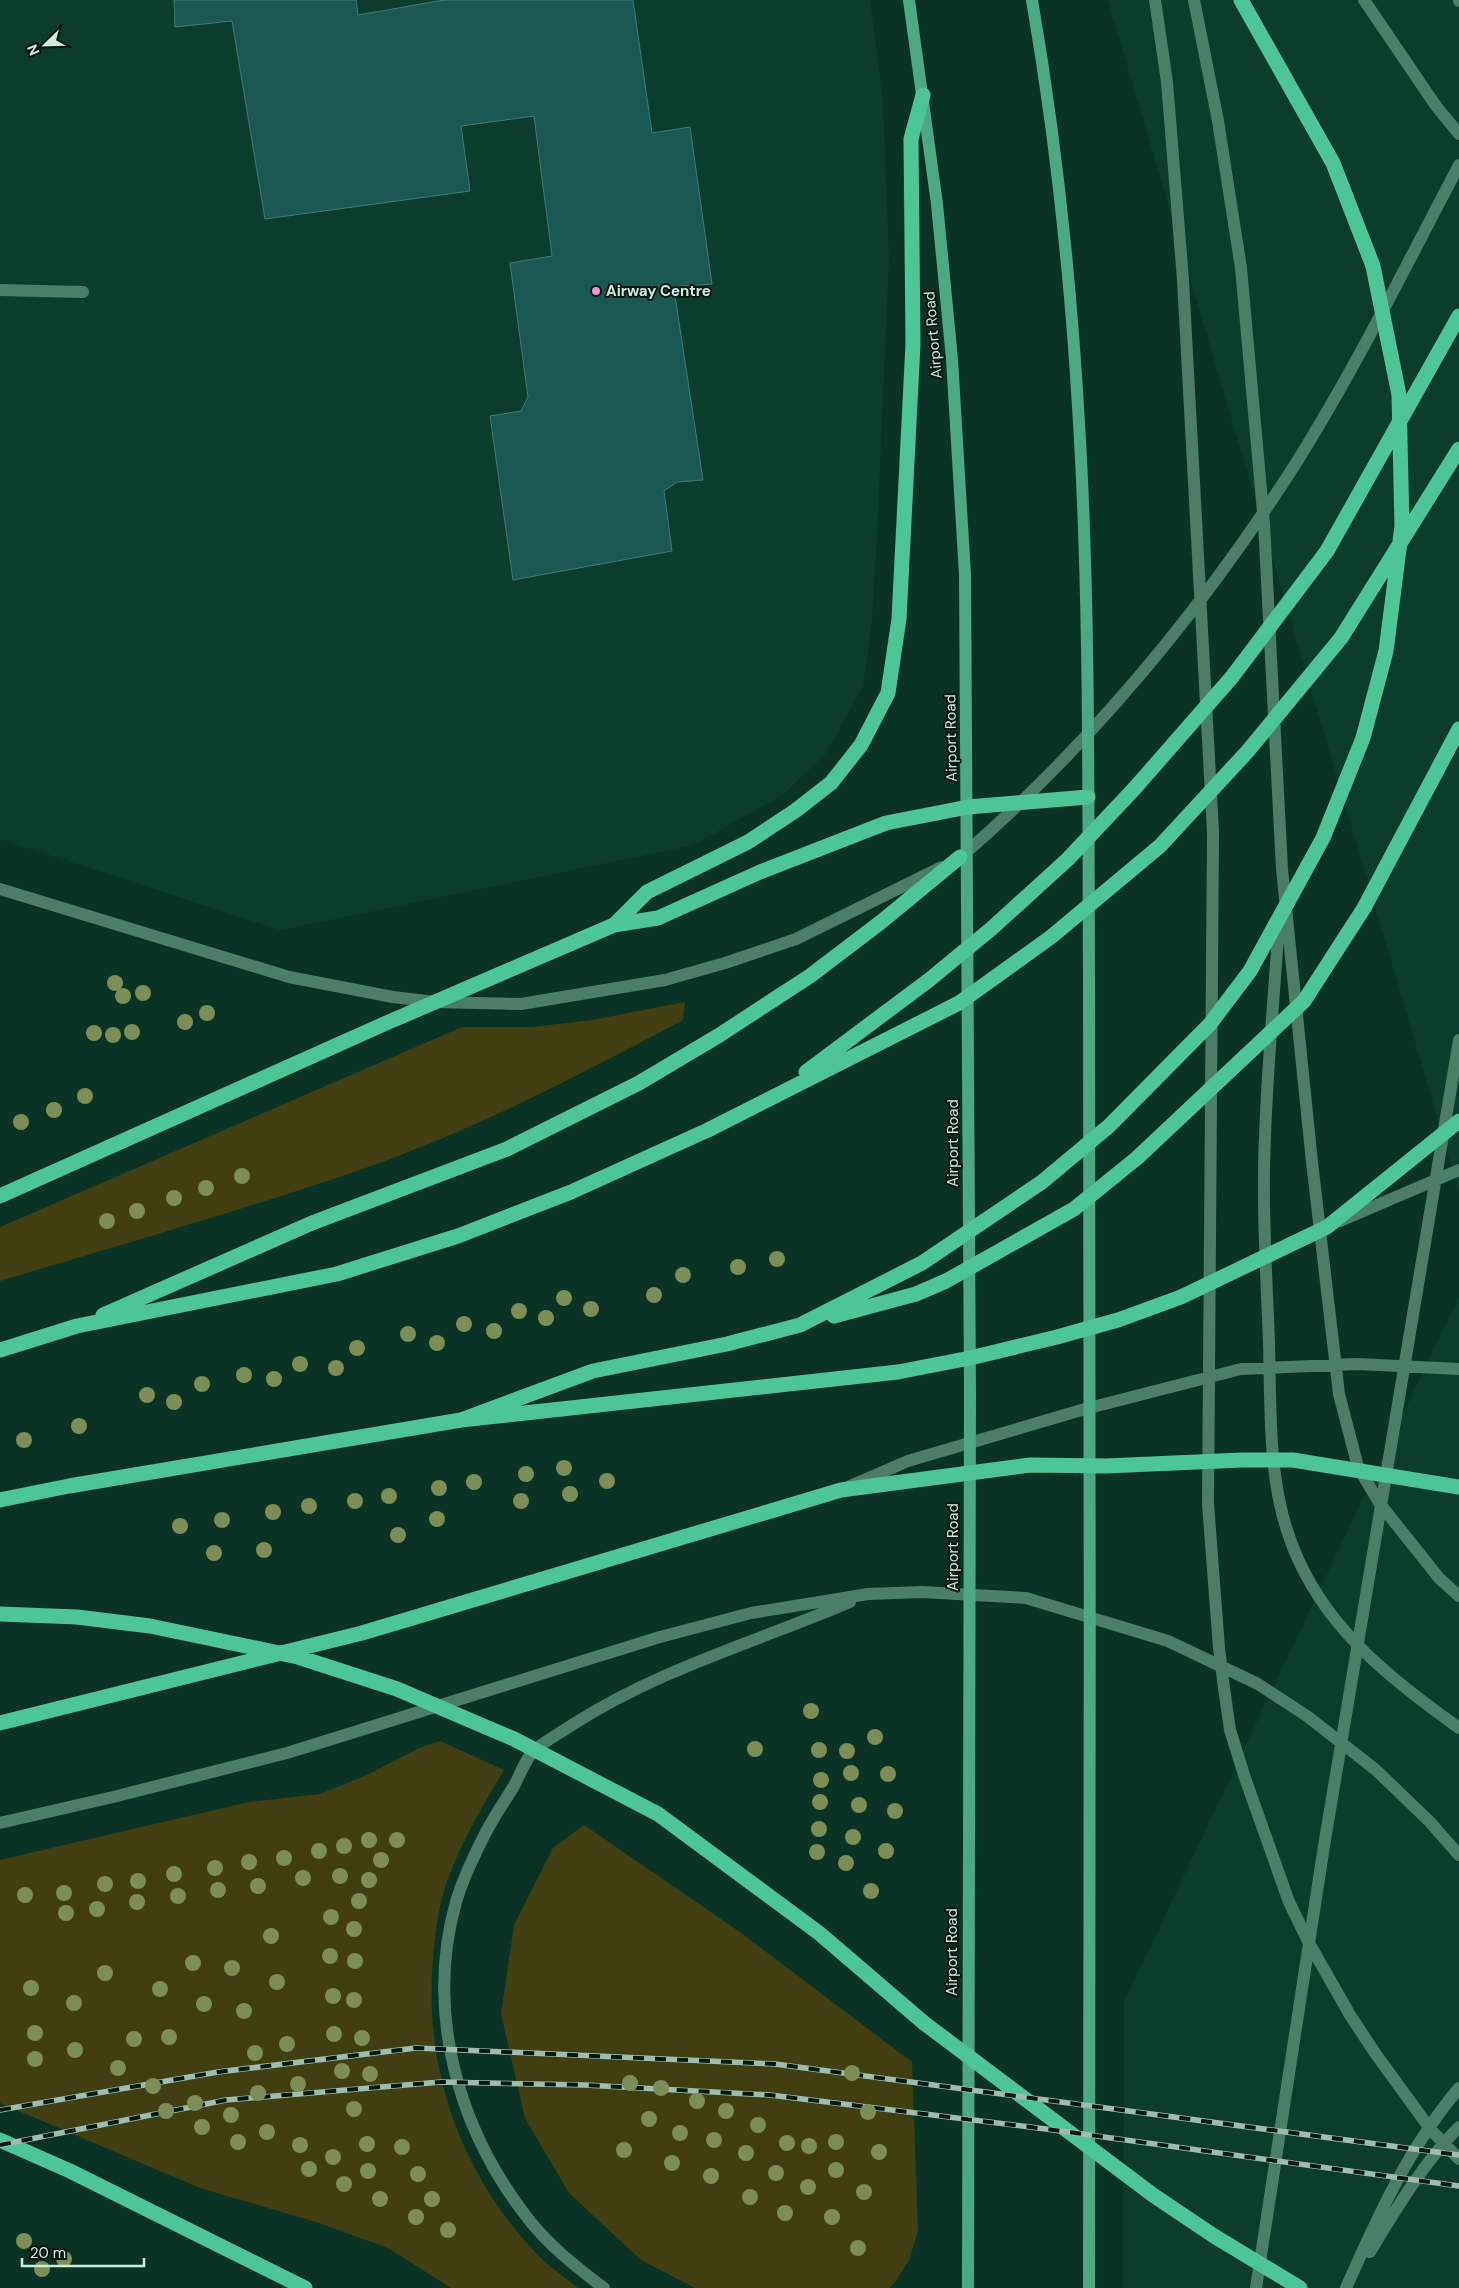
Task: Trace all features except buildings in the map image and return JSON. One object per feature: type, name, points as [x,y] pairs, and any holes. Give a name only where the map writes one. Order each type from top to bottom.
[{"type":"highway","points":[[800,1325],[922,1263],[986,1222],[1042,1182],[1109,1126],[1210,1024],[1250,971],[1323,838],[1363,738],[1386,651],[1402,526],[1399,395],[1373,266],[1333,163],[1241,0]]},
{"type":"highway","points":[[614,925],[647,892],[748,842],[795,811],[832,782],[861,745],[888,693],[899,619],[913,344],[911,139],[923,95]]},
{"type":"highway","points":[[773,1097],[930,980],[991,929],[1068,859],[1134,789],[1232,677],[1328,551],[1459,316]]},
{"type":"highway","points":[[0,1350],[77,1326],[337,1274],[458,1236],[570,1192],[708,1130],[959,1003],[1051,937],[1160,846],[1247,752],[1341,638],[1459,449]]},
{"type":"highway","points":[[461,1420],[593,1371],[727,1344],[916,1294],[946,1281],[1074,1209],[1137,1158],[1304,1002],[1364,908],[1459,729]]},
{"type":"highway","points":[[0,1196],[384,1024],[614,925],[658,918],[760,872],[886,823],[968,807],[1088,797]]},
{"type":"highway","points":[[77,1326],[312,1223],[507,1149],[639,1083],[718,1036],[810,976],[881,922],[960,857]]},
{"type":"highway","points":[[0,1500],[461,1420],[898,1372],[970,1358],[1118,1320],[1172,1300],[1327,1227],[1459,1121]]},
{"type":"highway","points":[[0,1723],[362,1632],[841,1490],[1030,1466],[1106,1466],[1242,1460],[1293,1460],[1459,1487]]},
{"type":"highway","points":[[0,1614],[77,1617],[150,1626],[298,1657],[398,1689],[514,1739],[658,1814],[819,1933],[924,2023],[1154,2195],[1214,2236],[1300,2288]]},
{"type":"highway","points":[[0,2140],[70,2171],[305,2288]]},
{"type":"main road","name":"Airport Road","points":[[909,0],[937,204],[960,467],[965,575],[969,1142],[968,2288]]},
{"type":"main road","points":[[1032,0],[1054,153],[1072,321],[1080,428],[1086,592],[1090,1029],[1091,1768],[1089,2288]]},
{"type":"street","points":[[1155,0],[1167,82],[1183,280],[1213,832],[1208,1504],[1219,1648],[1224,1688],[1230,1730],[1245,1778],[1289,1902],[1305,1935],[1350,2015],[1375,2053],[1431,2130],[1459,2159]]},
{"type":"street","points":[[1194,0],[1218,121],[1241,268],[1264,523],[1282,869],[1314,1182],[1339,1394],[1358,1467],[1380,1504],[1439,1578],[1459,1596]]},
{"type":"street","points":[[1364,0],[1436,106],[1459,134]]},
{"type":"street","points":[[0,889],[289,977],[393,997],[475,1005],[521,1004],[665,980],[725,963],[796,939],[960,857],[994,828],[1073,749],[1161,652],[1228,563],[1298,459],[1363,347],[1459,165]]},
{"type":"street","points":[[0,290],[84,292]]},
{"type":"street","points":[[1282,869],[1264,1171],[1270,1410],[1275,1480],[1284,1522],[1296,1553],[1317,1593],[1364,1654],[1423,1703],[1459,1728]]},
{"type":"street","points":[[1256,2288],[1324,1846],[1459,1040]]},
{"type":"street","points":[[1327,1227],[1459,1170]]},
{"type":"street","points":[[841,1490],[908,1461],[1085,1409],[1241,1369],[1358,1364],[1459,1369]]},
{"type":"street","points":[[0,1823],[114,1797],[287,1753],[660,1637],[751,1613],[868,1594],[922,1592],[1026,1598],[1168,1640],[1258,1684],[1307,1716],[1376,1770],[1430,1822],[1459,1855]]},
{"type":"street","points":[[604,2288],[564,2256],[526,2217],[495,2171],[479,2142],[457,2085],[450,2054],[445,1996],[446,1965],[455,1903],[465,1876],[489,1826],[534,1750],[594,1711],[640,1685],[868,1594]]},
{"type":"street","points":[[1347,2288],[1401,2173],[1425,2134],[1459,2088]]},
{"type":"street","points":[[1347,2288],[1393,2214],[1448,2138],[1459,2127]]},
{"type":"shaded area","points":[[0,0],[870,0],[883,102],[889,258],[877,535],[872,620],[863,686],[826,753],[784,794],[694,845],[281,930],[0,839]]},
{"type":"shaded area","points":[[1108,0],[1459,0],[1459,1191]]},
{"type":"shaded area","points":[[685,1002],[683,1020],[523,1102],[441,1139],[313,1186],[0,1281],[0,1227],[462,1027],[532,1027],[592,1020]]},
{"type":"shaded area","points":[[1459,1296],[1459,2288],[1123,2288],[1124,2002]]},
{"type":"shaded area","points":[[440,1741],[504,1770],[475,1821],[456,1860],[446,1884],[438,1916],[433,1960],[432,2002],[435,2043],[443,2084],[455,2123],[471,2161],[492,2197],[517,2231],[545,2262],[578,2288],[451,2288],[388,2248],[316,2222],[200,2188],[0,2103],[0,1860],[249,1802],[320,1794],[367,1775],[419,1748]]},
{"type":"shaded area","points":[[584,1825],[737,1930],[912,2062],[918,2231],[909,2260],[889,2288],[695,2288],[641,2260],[569,2193],[525,2118],[501,2014],[514,1925],[553,1848]]},
{"type":"railway","points":[[0,2110],[218,2072],[416,2048],[775,2064],[1459,2155]]},
{"type":"railway","points":[[0,2145],[226,2100],[441,2082],[585,2085],[770,2095],[1046,2129],[1459,2186]]},
{"type":"place","name":"Airway Centre","points":[[596,291]]}]
